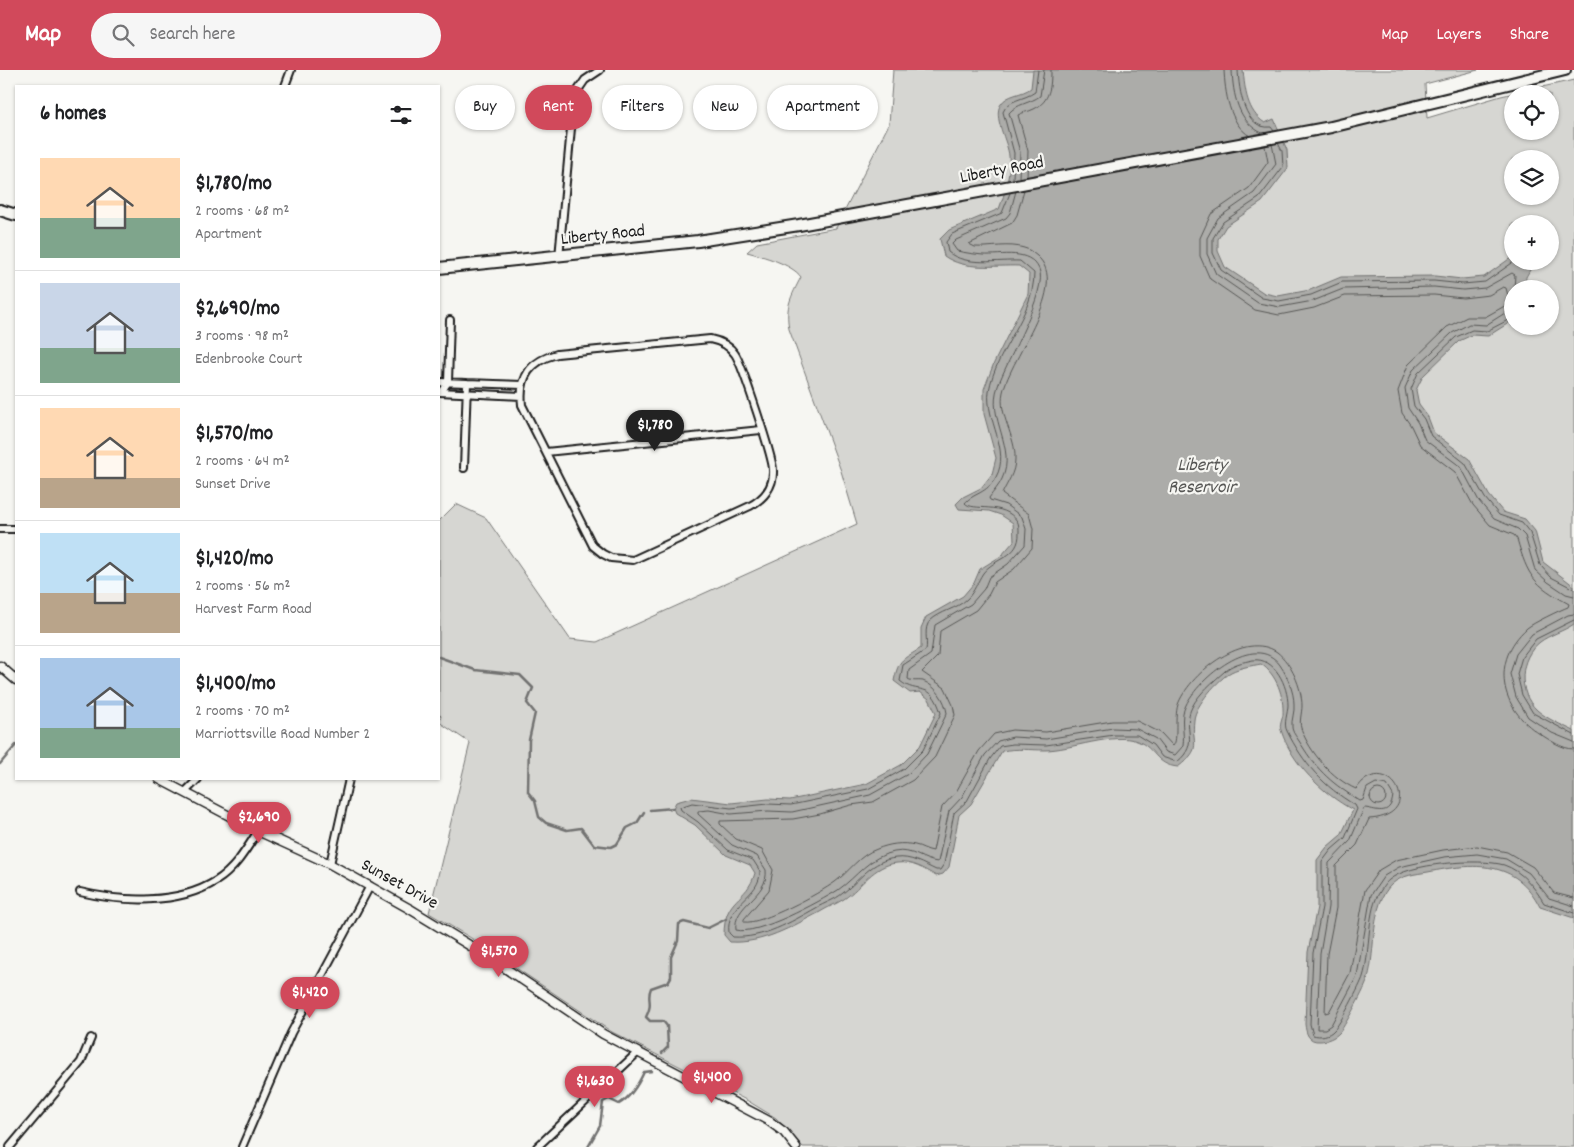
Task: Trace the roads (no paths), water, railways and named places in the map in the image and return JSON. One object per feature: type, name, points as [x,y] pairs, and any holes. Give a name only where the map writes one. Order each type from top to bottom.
[{"type":"main road","name":"Liberty Road","points":[[440,268],[559,257],[730,237],[1331,127],[1565,70]]},
{"type":"main road","points":[[0,210],[15,215]]},
{"type":"street","points":[[285,85],[291,70]]},
{"type":"street","points":[[559,257],[574,96],[585,80],[600,70]]},
{"type":"street","points":[[440,392],[448,382],[450,320]]},
{"type":"street","points":[[710,339],[726,345],[739,361],[773,470],[768,490],[761,500],[633,560],[611,558],[602,554],[593,546],[522,405],[521,396],[522,385],[528,372],[545,357],[557,354],[710,339]]},
{"type":"street","points":[[440,382],[522,385]]},
{"type":"street","points":[[464,468],[467,383]]},
{"type":"street","points":[[440,392],[521,396]]},
{"type":"street","points":[[546,452],[761,430]]},
{"type":"street","points":[[0,529],[15,529]]},
{"type":"street","points":[[0,666],[15,679]]},
{"type":"street","name":"Sunset Drive","points":[[161,780],[258,831],[330,864],[447,930],[596,1030],[637,1054],[749,1109],[784,1132],[796,1147]]},
{"type":"street","points":[[185,792],[197,780]]},
{"type":"street","points":[[330,864],[349,780]]},
{"type":"street","points":[[80,892],[103,897],[132,899],[182,894],[200,889],[216,881],[231,869],[258,831]]},
{"type":"street","points":[[245,1146],[291,1033],[370,886]]},
{"type":"street","points":[[10,1147],[81,1062],[91,1038]]},
{"type":"street","points":[[537,1147],[637,1054]]},
{"type":"water","name":"Liberty Reservoir","points":[[1033,70],[1243,70],[1246,93],[1251,107],[1254,113],[1265,123],[1274,119],[1287,150],[1288,168],[1262,202],[1226,226],[1218,239],[1218,251],[1225,267],[1264,293],[1278,296],[1310,290],[1341,277],[1435,276],[1462,279],[1484,277],[1504,263],[1504,270],[1530,270],[1526,280],[1504,280],[1504,326],[1488,336],[1472,335],[1459,341],[1423,376],[1416,390],[1419,405],[1428,417],[1434,433],[1469,459],[1489,495],[1503,512],[1525,519],[1535,531],[1543,562],[1574,586],[1574,624],[1540,642],[1533,649],[1528,657],[1523,675],[1526,694],[1537,710],[1574,731],[1574,918],[1540,907],[1530,891],[1519,880],[1506,872],[1492,868],[1477,866],[1445,869],[1414,874],[1400,879],[1392,884],[1380,903],[1368,978],[1364,989],[1340,1032],[1328,1040],[1316,1041],[1310,1038],[1305,1024],[1308,952],[1317,907],[1317,860],[1327,847],[1341,835],[1353,810],[1320,786],[1300,766],[1292,754],[1280,728],[1283,715],[1281,693],[1271,674],[1261,664],[1231,672],[1220,680],[1208,693],[1195,714],[1194,750],[1178,767],[1170,766],[1160,760],[1143,744],[1127,739],[1104,740],[1045,750],[1018,749],[1002,751],[971,804],[959,815],[949,867],[943,874],[936,876],[907,863],[889,865],[874,872],[841,901],[787,929],[754,940],[730,942],[724,935],[728,913],[747,889],[755,873],[750,865],[726,855],[695,825],[675,813],[673,808],[676,802],[691,798],[731,803],[768,799],[790,800],[866,784],[901,765],[920,746],[936,713],[929,699],[920,692],[910,693],[894,681],[898,667],[906,657],[921,648],[921,628],[926,617],[963,596],[974,583],[980,569],[1001,556],[1014,541],[1013,523],[1001,515],[989,511],[959,509],[956,504],[963,497],[981,488],[992,474],[996,458],[984,414],[984,389],[994,363],[1028,294],[1029,274],[1019,266],[980,266],[952,261],[944,256],[940,239],[949,230],[999,209],[1007,183],[1009,163],[1008,150],[999,122],[999,109],[1007,98],[1031,88]]},
{"type":"waterway","points":[[440,657],[475,670],[520,675],[533,688],[527,703],[535,713],[529,740],[528,792],[535,801],[539,817],[546,823],[567,830],[581,828],[594,845],[611,847],[617,844],[627,828],[637,823],[644,812]]},
{"type":"waterway","points":[[0,764],[15,746]]},
{"type":"waterway","points":[[650,810],[673,808]]},
{"type":"waterway","points":[[662,1053],[668,1047],[667,1026],[663,1021],[650,1021],[646,1017],[650,1004],[649,995],[651,988],[668,982],[671,977],[671,957],[678,941],[679,924],[684,922],[708,928],[726,919]]},
{"type":"waterway","points":[[588,1147],[600,1126],[603,1102],[609,1099],[619,1104],[634,1090],[644,1072],[652,1071]]}]
